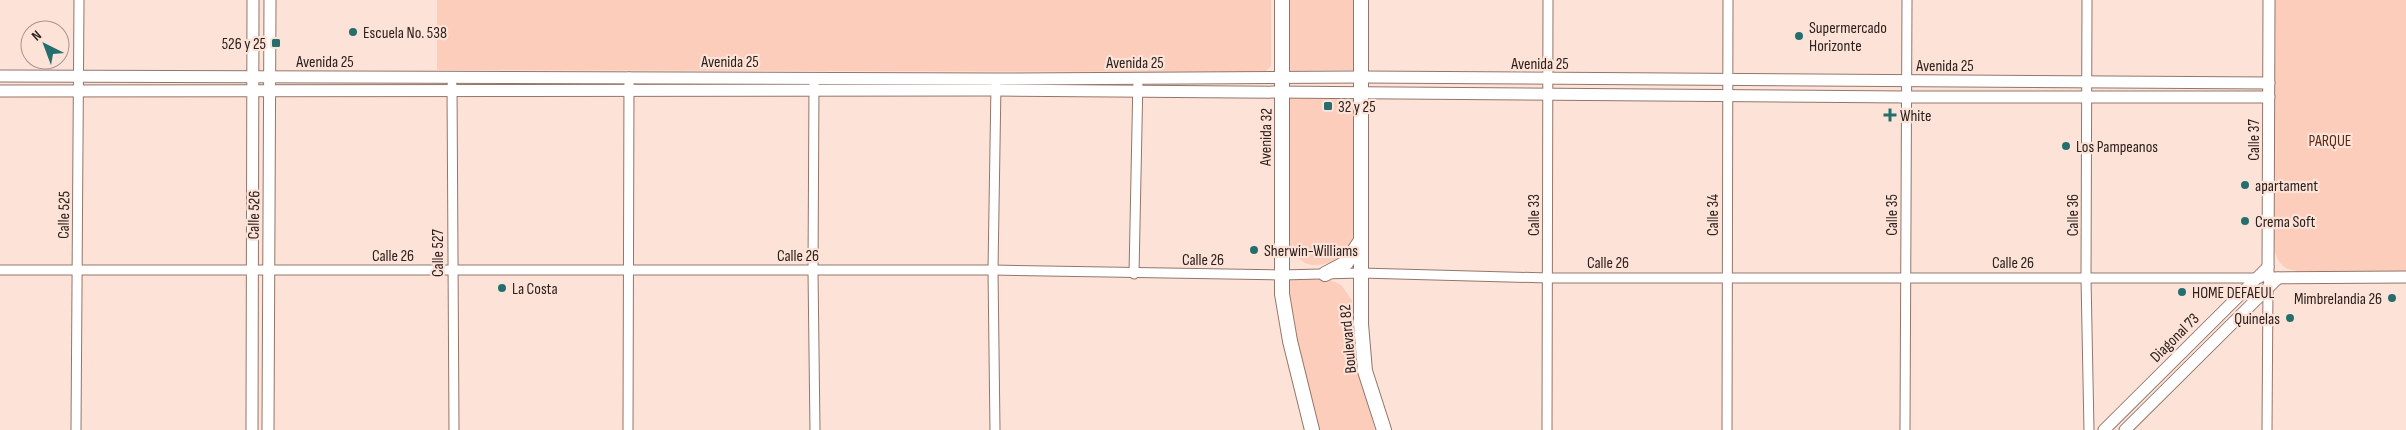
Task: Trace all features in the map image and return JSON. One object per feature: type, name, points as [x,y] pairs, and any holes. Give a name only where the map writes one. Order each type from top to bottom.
[{"type":"highway","name":"Avenida 32","points":[[1281,275],[1282,0]]},
{"type":"highway","points":[[1361,0],[1361,273]]},
{"type":"highway","points":[[1325,274],[1346,263],[1360,242]]},
{"type":"highway","name":"Boulevard 82","points":[[1361,273],[1361,324],[1365,370],[1384,430]]},
{"type":"highway","points":[[1281,275],[1290,340],[1312,430]]},
{"type":"main road","name":"Calle 526","points":[[252,430],[254,0]]},
{"type":"main road","name":"Calle 526","points":[[268,430],[270,0]]},
{"type":"main road","name":"Calle 37","points":[[2268,278],[2269,0]]},
{"type":"main road","name":"Avenida 25","points":[[0,76],[815,77],[1136,91],[1906,98],[2087,96],[2269,97]]},
{"type":"main road","name":"Avenida 25","points":[[0,91],[814,91],[1138,78],[1362,77],[2269,83]]},
{"type":"main road","name":"Calle 26","points":[[2268,278],[2406,277]]},
{"type":"main road","name":"Diagonal 73","points":[[2104,430],[2268,278]]},
{"type":"main road","name":"Diagonal 73","points":[[2125,430],[2268,278]]},
{"type":"street","name":"Calle 525","points":[[76,430],[79,0]]},
{"type":"street","name":"Calle 33","points":[[1548,0],[1548,430]]},
{"type":"street","name":"Calle 34","points":[[1727,430],[1728,0]]},
{"type":"street","name":"Calle 35","points":[[1906,430],[1907,0]]},
{"type":"street","name":"Calle 36","points":[[2087,0],[2086,278],[2089,430]]},
{"type":"street","name":"Calle 527","points":[[452,76],[451,271],[454,430]]},
{"type":"street","points":[[628,430],[630,271],[629,77]]},
{"type":"street","points":[[815,77],[813,271],[815,430]]},
{"type":"street","points":[[1134,274],[1136,91],[1138,78]]},
{"type":"street","points":[[995,430],[993,270],[996,84]]},
{"type":"street","name":"Calle 26","points":[[0,270],[993,270],[1134,274],[1281,275],[1361,273],[1548,278],[2268,278]]},
{"type":"street","name":"Calle 37","points":[[2266,430],[2268,278]]},
{"type":"green space","points":[[437,0],[1271,0],[1271,66],[1265,72],[437,70]]},
{"type":"green space","points":[[1286,0],[1354,0],[1354,70],[1286,71]]},
{"type":"green space","name":"PARQUE","points":[[2274,0],[2406,0],[2406,271],[2308,272],[2286,268],[2277,258],[2274,245]]},
{"type":"green space","points":[[1286,98],[1353,99],[1354,234],[1350,247],[1345,253],[1328,263],[1310,265],[1305,263],[1288,246]]},
{"type":"green space","points":[[1285,279],[1328,279],[1341,285],[1352,300],[1353,328],[1358,366],[1375,430],[1318,430],[1304,384]]},
{"type":"place","name":"Escuela No. 538","points":[[353,32]]},
{"type":"place","name":"Supermercado Horizonte","points":[[1799,36]]},
{"type":"place","name":"526 y 25","points":[[276,43]]},
{"type":"place","name":"32 y 25","points":[[1328,106]]},
{"type":"place","name":"White","points":[[1890,115]]},
{"type":"place","name":"Los Pampeanos","points":[[2066,146]]},
{"type":"place","name":"apartament","points":[[2245,185]]},
{"type":"place","name":"Crema Soft","points":[[2245,221]]},
{"type":"place","name":"Sherwin-Williams","points":[[1254,250]]},
{"type":"place","name":"La Costa","points":[[502,288]]},
{"type":"place","name":"HOME DEFAEUL","points":[[2182,292]]},
{"type":"place","name":"Mimbrelandia 26","points":[[2392,298]]},
{"type":"place","name":"Quinelas","points":[[2290,318]]}]
